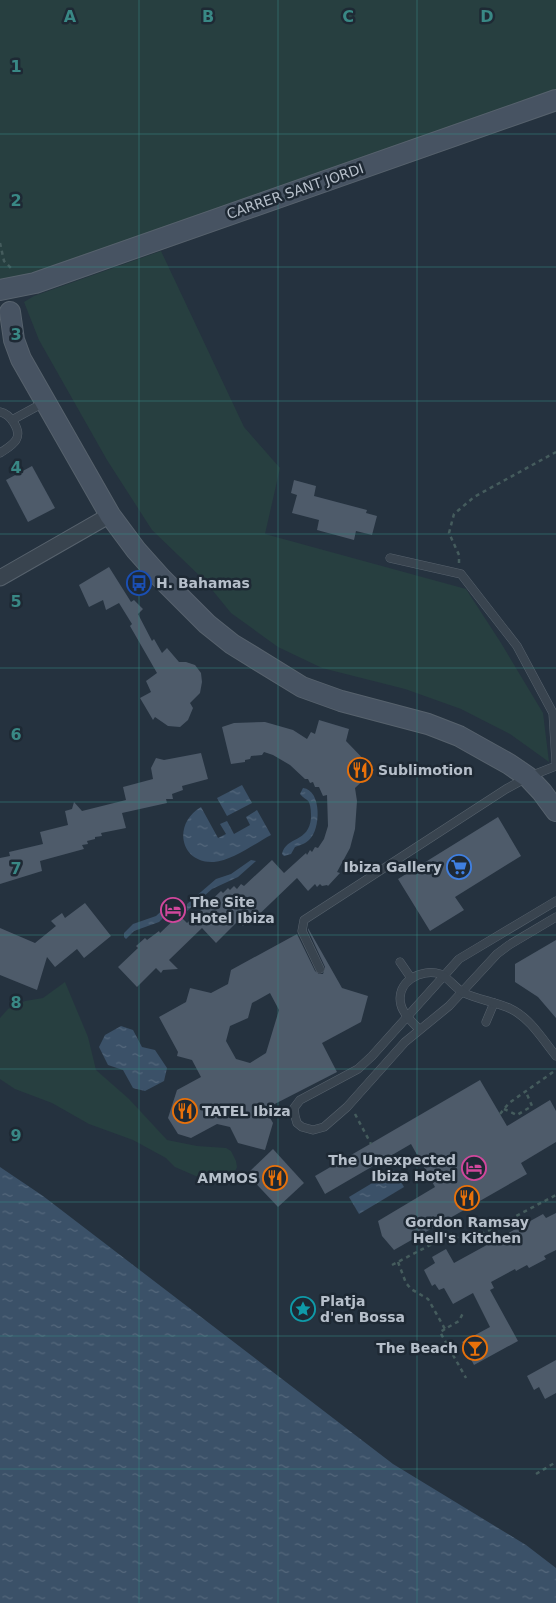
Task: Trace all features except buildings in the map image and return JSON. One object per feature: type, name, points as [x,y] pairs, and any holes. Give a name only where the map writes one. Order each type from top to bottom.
[{"type":"street","name":"CARRER SANT JORDI","points":[[4,304],[25,290],[30,284],[556,100]]},
{"type":"street","points":[[4,304],[21,359],[110,515],[136,550],[194,611],[232,644],[302,687],[333,698],[428,724],[459,736],[528,777],[556,811]]},
{"type":"street","points":[[0,338],[21,359]]},
{"type":"street","points":[[0,578],[110,515]]},
{"type":"lane","points":[[12,420],[45,402]]},
{"type":"lane","points":[[0,412],[5,413],[12,420],[18,431],[17,439],[8,448],[0,452]]},
{"type":"lane","points":[[390,558],[461,574],[517,646],[553,713],[556,762]]},
{"type":"lane","points":[[320,969],[302,931],[304,920],[506,789],[528,777],[556,766]]},
{"type":"lane","points":[[556,901],[459,959],[442,975],[408,1017],[372,1056],[358,1068],[300,1100],[294,1108],[294,1116],[297,1123],[302,1128],[313,1130],[324,1127],[350,1104],[405,1042],[449,1006],[497,954],[556,917]]},
{"type":"lane","points":[[400,962],[410,978]]},
{"type":"lane","points":[[420,1029],[408,1017],[401,1006],[404,984],[410,978],[423,973],[442,975],[462,992],[512,1009],[523,1018],[556,1056]]},
{"type":"lane","points":[[486,1022],[494,1004]]},
{"type":"path","points":[[0,243],[4,261],[30,284]]},
{"type":"path","points":[[461,574],[459,555],[450,533],[454,514],[474,497],[556,452]]},
{"type":"path","points":[[500,1114],[509,1103],[556,1070]]},
{"type":"path","points":[[504,1109],[517,1115],[532,1106],[526,1092]]},
{"type":"path","points":[[350,1104],[371,1144]]},
{"type":"path","points":[[392,1265],[453,1233],[463,1244],[556,1196]]},
{"type":"path","points":[[398,1262],[406,1283],[411,1290],[428,1298],[445,1329]]},
{"type":"path","points":[[464,1311],[459,1320],[440,1332],[466,1378]]},
{"type":"path","points":[[536,1474],[556,1462]]},
{"type":"green space","points":[[0,0],[556,0],[556,90],[16,281],[0,281]]},
{"type":"green space","points":[[161,251],[244,427],[280,468],[265,534],[466,589],[543,713],[549,762],[510,734],[461,709],[405,689],[322,668],[278,647],[231,613],[204,580],[152,530],[107,460],[39,340],[24,302],[34,296]]},
{"type":"green space","points":[[65,982],[88,1037],[96,1070],[129,1099],[167,1140],[197,1146],[226,1148],[231,1151],[237,1167],[233,1176],[224,1183],[198,1177],[175,1167],[166,1158],[133,1140],[89,1124],[52,1103],[15,1089],[0,1079],[0,1018],[8,1009],[25,1001],[43,998]]},
{"type":"water","points":[[242,785],[252,803],[227,816],[217,798]]},
{"type":"water","points":[[303,788],[309,790],[314,796],[318,811],[316,828],[313,835],[307,841],[295,847],[291,854],[284,856],[282,854],[284,848],[302,836],[309,826],[311,808],[309,802],[300,794]]},
{"type":"water","points":[[201,807],[218,838],[226,834],[220,824],[227,821],[234,834],[250,825],[246,817],[257,810],[271,835],[221,861],[202,861],[194,857],[187,850],[183,832],[192,814]]},
{"type":"water","points":[[251,860],[256,861],[238,877],[212,889],[187,911],[187,904],[216,879],[231,874]]},
{"type":"water","points":[[168,905],[173,908],[159,922],[134,931],[126,939],[124,937],[124,933],[133,924],[156,916]]},
{"type":"water","points":[[121,1026],[133,1030],[142,1047],[155,1050],[167,1068],[164,1081],[145,1091],[133,1088],[123,1070],[108,1065],[99,1047],[105,1035]]},
{"type":"water","points":[[0,1167],[43,1196],[393,1464],[526,1545],[556,1568],[556,1603],[0,1603]]},
{"type":"water","points":[[394,1170],[404,1187],[359,1214],[349,1197]]},
{"type":"place","name":"H. Bahamas","points":[[139,583]]},
{"type":"place","name":"Sublimotion","points":[[360,770]]},
{"type":"place","name":"Ibiza Gallery","points":[[459,867]]},
{"type":"place","name":"The Site Hotel Ibiza","points":[[173,910]]},
{"type":"place","name":"TATEL Ibiza","points":[[185,1111]]},
{"type":"place","name":"The Unexpected Ibiza Hotel","points":[[474,1168]]},
{"type":"place","name":"AMMOS","points":[[275,1178]]},
{"type":"place","name":"Gordon Ramsay Hell's Kitchen","points":[[467,1198]]},
{"type":"place","name":"Platja d'en Bossa","points":[[303,1309]]},
{"type":"place","name":"The Beach","points":[[475,1348]]}]
